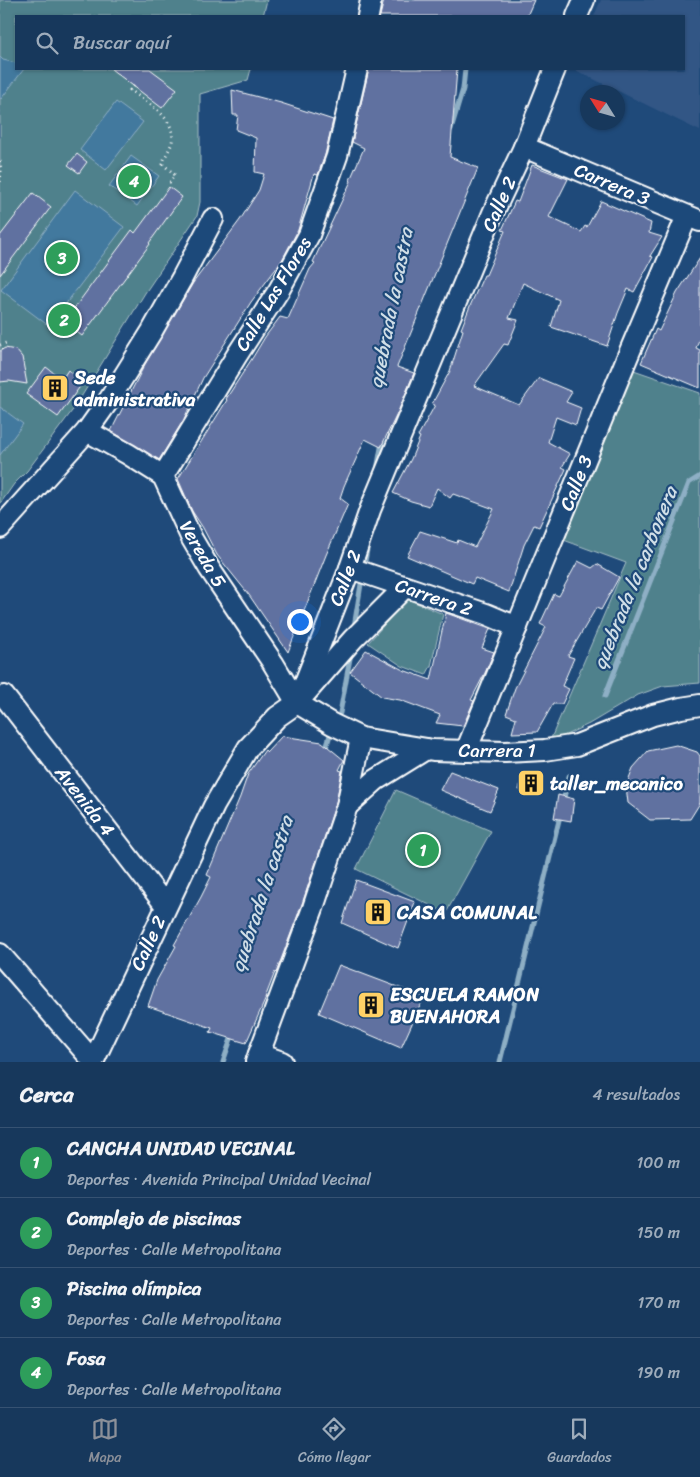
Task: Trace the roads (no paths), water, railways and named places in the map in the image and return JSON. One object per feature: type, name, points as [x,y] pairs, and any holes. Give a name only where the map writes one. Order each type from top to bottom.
[{"type":"street","points":[[368,15],[371,0]]},
{"type":"street","points":[[577,15],[584,0]]},
{"type":"street","name":"Calle Las Flores","points":[[163,476],[279,290],[309,235],[337,156],[357,70]]},
{"type":"street","name":"Calle 2","points":[[93,1062],[214,806],[248,748],[277,717],[298,703],[386,470],[493,213],[524,147],[555,70]]},
{"type":"street","name":"Carrera 3","points":[[524,147],[693,218]]},
{"type":"street","name":"Calle 3","points":[[466,751],[623,367],[693,218]]},
{"type":"street","points":[[0,528],[87,431],[109,400],[152,331],[213,219]]},
{"type":"street","points":[[87,431],[163,476]]},
{"type":"street","name":"Vereda 5","points":[[163,476],[192,539],[214,576],[298,703]]},
{"type":"street","name":"Carrera 2","points":[[350,568],[486,614],[518,627]]},
{"type":"street","points":[[298,703],[354,639],[406,587]]},
{"type":"street","name":"Avenida 4","points":[[4,696],[166,906]]},
{"type":"street","name":"Carrera 1","points":[[298,703],[332,724],[360,738],[426,749],[505,752],[545,750],[577,745],[653,715],[700,705]]},
{"type":"street","points":[[282,1062],[257,1058],[313,908],[347,806],[360,738]]},
{"type":"street","points":[[347,806],[376,780],[426,749]]},
{"type":"street","points":[[0,954],[93,1062]]},
{"type":"waterway","name":"quebrada la castra","points":[[451,129],[463,89],[465,70]]},
{"type":"waterway","name":"quebrada la castra","points":[[377,470],[382,442]]},
{"type":"waterway","name":"quebrada la carbonera","points":[[605,696],[689,483],[700,476]]},
{"type":"waterway","name":"quebrada la castra","points":[[364,567],[368,544]]},
{"type":"waterway","name":"quebrada la castra","points":[[354,627],[362,578]]},
{"type":"waterway","name":"quebrada la castra","points":[[340,713],[351,653]]},
{"type":"waterway","name":"quebrada la castra","points":[[325,751],[330,735]]},
{"type":"waterway","name":"quebrada la carbonera","points":[[563,802],[569,776]]},
{"type":"waterway","name":"quebrada la carbonera","points":[[500,1062],[561,812]]},
{"type":"waterway","name":"quebrada la castra","points":[[223,1062],[233,1033]]},
{"type":"place","name":"Fosa","points":[[134,181]]},
{"type":"place","name":"Piscina olímpica","points":[[62,258]]},
{"type":"place","name":"Complejo de piscinas","points":[[64,320]]},
{"type":"place","name":"Sede administrativa","points":[[55,388]]},
{"type":"place","name":"taller_mecanico","points":[[531,783]]},
{"type":"place","name":"CANCHA UNIDAD VECINAL","points":[[423,850]]},
{"type":"place","name":"CASA COMUNAL","points":[[378,912]]},
{"type":"place","name":"ESCUELA RAMON BUENAHORA","points":[[371,1005]]}]
